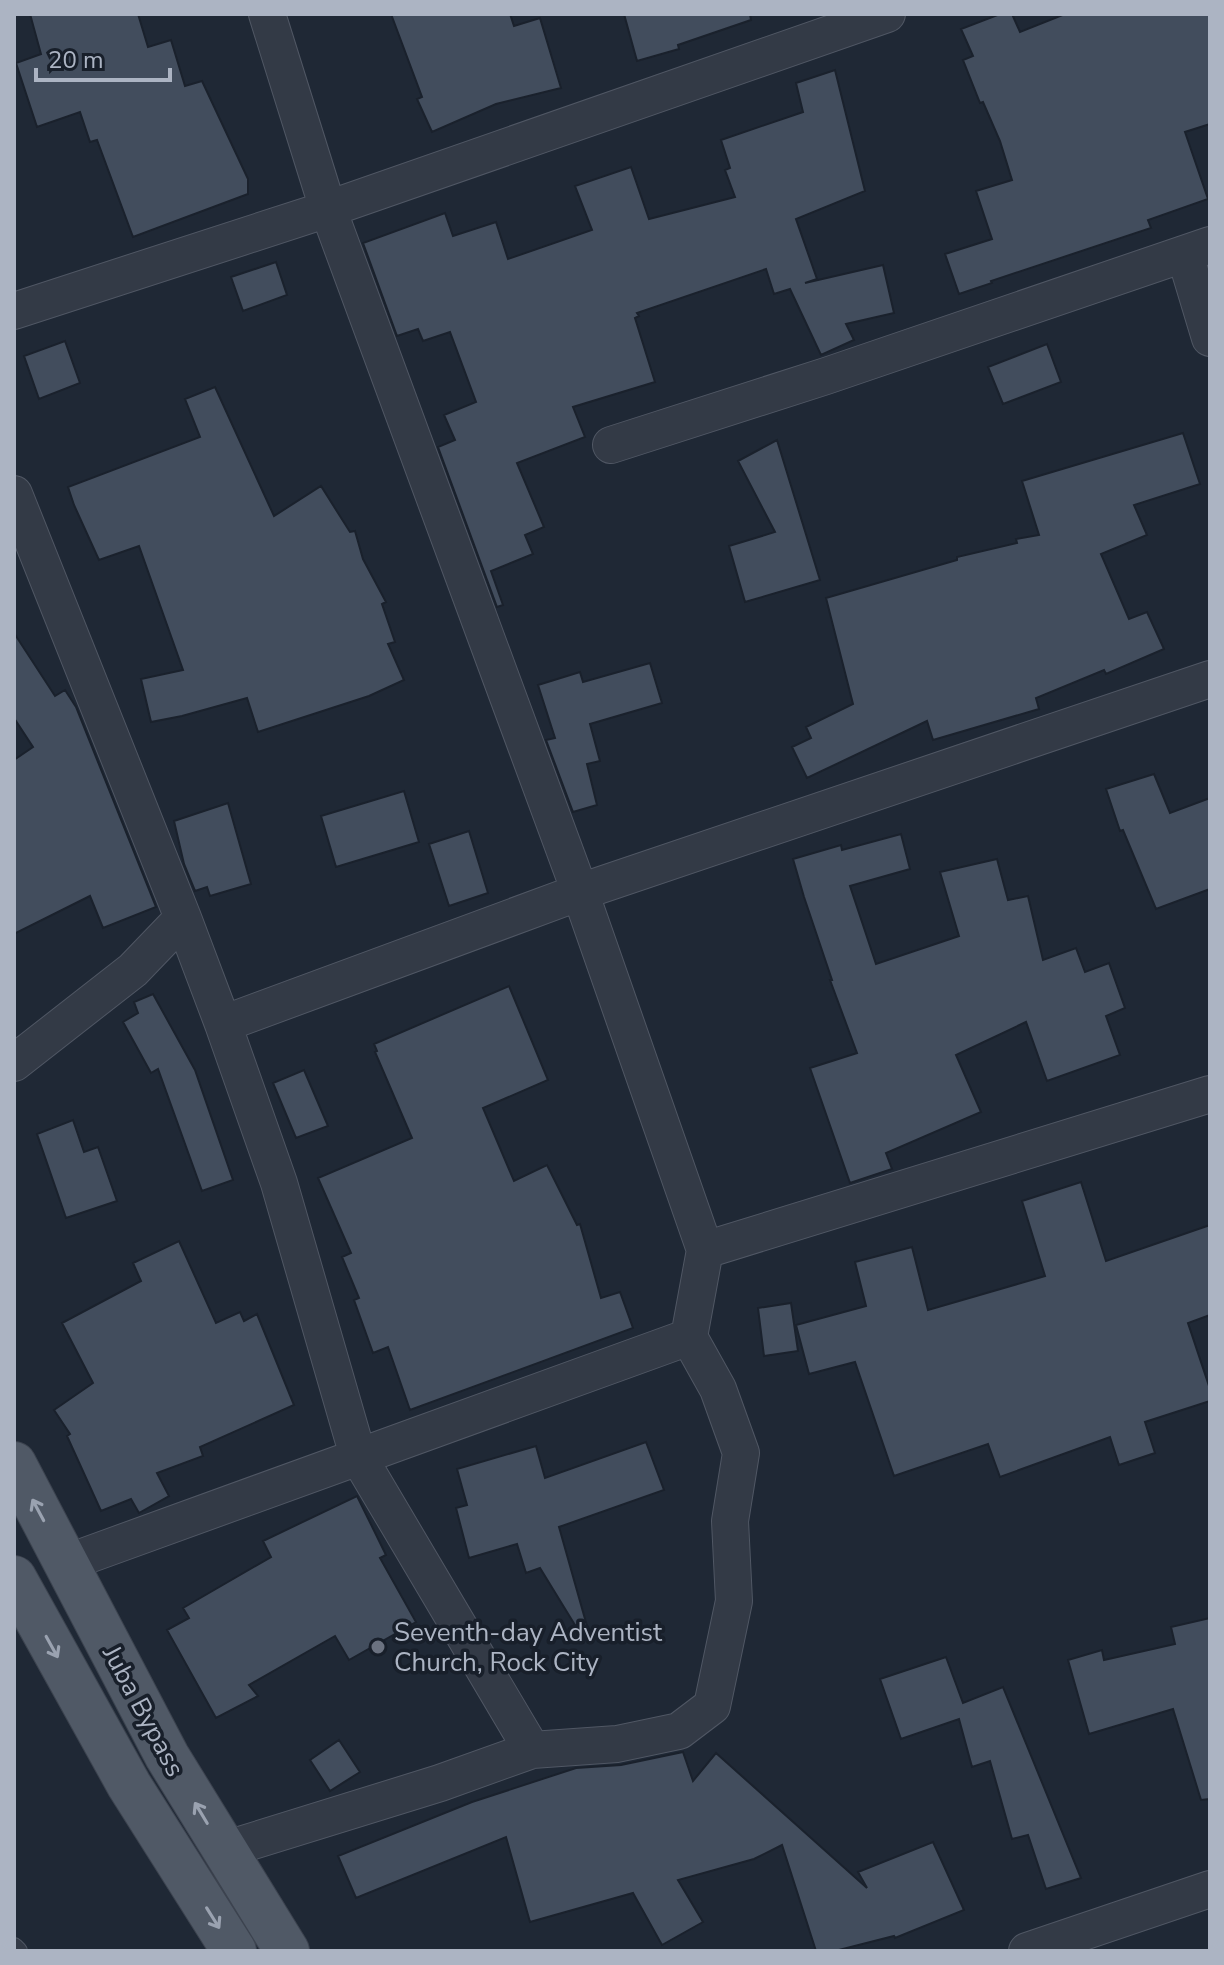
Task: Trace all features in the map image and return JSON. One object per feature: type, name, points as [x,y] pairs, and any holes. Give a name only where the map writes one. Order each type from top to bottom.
[{"type":"main road","name":"Juba Bypass","points":[[14,1464],[167,1756],[287,1951]]},
{"type":"main road","name":"Juba Bypass","points":[[14,1578],[129,1785],[234,1951]]},
{"type":"street","points":[[224,1850],[440,1783],[532,1750],[617,1744],[679,1731],[712,1706],[734,1601],[730,1521],[741,1453],[718,1389],[689,1337],[705,1250],[580,892],[328,209],[267,14]]},
{"type":"street","points":[[14,311],[328,209],[887,14]]},
{"type":"street","points":[[611,445],[1197,250],[1210,338]]},
{"type":"street","points":[[14,494],[223,1024],[279,1183],[358,1456],[532,1750]]},
{"type":"street","points":[[223,1024],[580,892],[1210,679]]},
{"type":"street","points":[[14,1063],[133,970],[183,918]]},
{"type":"street","points":[[705,1250],[1210,1094]]},
{"type":"street","points":[[66,1563],[689,1337]]},
{"type":"street","points":[[1027,1951],[1210,1889]]},
{"type":"building","points":[[30,14],[138,14],[148,47],[171,40],[185,86],[202,81],[248,179],[248,194],[133,237],[97,140],[90,142],[80,112],[37,127],[16,63],[41,54]]},
{"type":"building","points":[[391,14],[510,14],[514,26],[540,18],[561,88],[496,104],[432,132],[417,99],[422,97]]},
{"type":"building","points":[[624,14],[750,14],[751,20],[678,45],[679,49],[637,61]]},
{"type":"building","points":[[1000,14],[1012,14],[1020,32],[1065,14],[1210,14],[1210,124],[1185,132],[1208,199],[1148,220],[1151,228],[959,294],[945,254],[992,239],[976,191],[1012,180],[1000,141],[983,102],[980,103],[963,60],[973,56],[961,29]]},
{"type":"building","points":[[835,70],[865,191],[796,219],[817,279],[805,283],[883,265],[894,313],[846,324],[854,340],[821,355],[790,289],[774,294],[766,269],[637,313],[639,316],[635,318],[655,382],[573,407],[585,437],[517,463],[544,527],[525,535],[533,554],[491,571],[503,605],[497,607],[438,447],[455,440],[444,415],[476,402],[450,332],[423,341],[418,329],[397,336],[363,243],[445,213],[453,236],[496,222],[508,259],[592,230],[575,186],[631,167],[649,219],[735,197],[725,170],[730,168],[721,140],[803,112],[796,83]]},
{"type":"building","points":[[276,262],[287,295],[243,311],[231,277]]},
{"type":"building","points":[[65,341],[80,383],[39,399],[24,356]]},
{"type":"building","points":[[1047,344],[1061,382],[1003,404],[988,367]]},
{"type":"building","points":[[215,387],[274,516],[321,486],[350,532],[355,531],[363,559],[386,602],[382,604],[395,642],[388,644],[404,680],[369,696],[258,732],[247,698],[151,722],[141,679],[183,670],[139,546],[99,560],[68,487],[200,437],[185,399]]},
{"type":"building","points":[[1183,433],[1200,484],[1134,505],[1147,535],[1101,554],[1129,619],[1147,612],[1164,649],[1106,674],[1104,670],[1036,698],[1039,709],[933,740],[927,721],[807,778],[792,747],[811,738],[806,727],[853,704],[826,598],[957,560],[957,557],[1017,543],[1016,539],[1039,535],[1022,481]]},
{"type":"building","points":[[777,440],[820,580],[745,602],[729,546],[775,532],[738,461]]},
{"type":"building","points":[[14,633],[55,696],[65,690],[76,707],[156,907],[103,928],[90,896],[14,934],[14,760],[33,747],[14,718]]},
{"type":"building","points":[[650,663],[662,703],[590,724],[600,761],[587,764],[597,805],[573,812],[546,740],[555,738],[538,685],[580,672],[583,682]]},
{"type":"building","points":[[1154,774],[1170,813],[1210,798],[1210,889],[1156,909],[1123,830],[1120,831],[1106,789]]},
{"type":"building","points":[[404,791],[419,842],[336,867],[321,816]]},
{"type":"building","points":[[228,803],[251,884],[210,896],[207,887],[195,891],[184,864],[174,821]]},
{"type":"building","points":[[469,831],[488,893],[449,906],[429,844]]},
{"type":"building","points":[[901,834],[910,869],[850,886],[876,964],[959,936],[940,872],[997,859],[1008,900],[1028,896],[1043,960],[1076,948],[1085,972],[1109,963],[1125,1008],[1106,1016],[1120,1055],[1047,1081],[1026,1022],[956,1055],[981,1112],[886,1153],[892,1169],[850,1183],[810,1068],[857,1053],[830,980],[793,859],[841,845],[842,850]]},
{"type":"building","points":[[509,986],[548,1080],[483,1108],[514,1181],[547,1165],[577,1225],[580,1224],[601,1298],[620,1292],[633,1328],[410,1410],[388,1347],[373,1353],[354,1300],[359,1298],[342,1257],[351,1253],[318,1178],[412,1138],[374,1044]]},
{"type":"building","points":[[153,994],[195,1070],[233,1180],[202,1191],[158,1069],[151,1073],[123,1022],[138,1013],[134,1002]]},
{"type":"building","points":[[304,1070],[328,1126],[296,1138],[273,1083]]},
{"type":"building","points":[[73,1120],[84,1152],[98,1147],[117,1201],[66,1218],[37,1134]]},
{"type":"building","points":[[1081,1182],[1106,1261],[1210,1225],[1210,1315],[1188,1323],[1210,1389],[1210,1401],[1145,1422],[1155,1453],[1119,1465],[1110,1437],[1000,1477],[988,1444],[894,1476],[855,1362],[809,1374],[796,1325],[866,1306],[855,1262],[912,1247],[928,1310],[1045,1276],[1022,1201]]},
{"type":"building","points":[[179,1241],[216,1323],[240,1312],[244,1321],[257,1314],[294,1405],[200,1447],[203,1456],[157,1473],[169,1496],[139,1513],[131,1499],[101,1511],[67,1436],[70,1434],[54,1410],[93,1383],[62,1323],[141,1281],[133,1263]]},
{"type":"building","points":[[791,1303],[798,1351],[764,1356],[758,1308]]},
{"type":"building","points":[[646,1442],[664,1490],[559,1527],[587,1626],[578,1630],[540,1568],[526,1573],[517,1544],[469,1558],[456,1508],[467,1505],[457,1469],[536,1446],[545,1478]]},
{"type":"building","points":[[357,1496],[386,1555],[380,1558],[416,1622],[349,1660],[335,1636],[249,1685],[258,1696],[216,1718],[167,1630],[189,1618],[183,1608],[271,1557],[263,1541]]},
{"type":"building","points":[[1210,1618],[1210,1799],[1201,1800],[1173,1709],[1089,1734],[1068,1660],[1102,1650],[1104,1660],[1175,1644],[1171,1627]]},
{"type":"building","points":[[946,1657],[963,1703],[1003,1687],[1081,1878],[1046,1889],[1028,1835],[1012,1839],[990,1761],[972,1767],[959,1719],[901,1739],[880,1679]]},
{"type":"building","points":[[339,1740],[360,1772],[330,1791],[310,1760]]},
{"type":"building","points":[[683,1752],[693,1781],[716,1753],[867,1888],[858,1872],[933,1842],[964,1910],[895,1938],[835,1951],[816,1951],[782,1845],[754,1859],[678,1880],[703,1922],[662,1945],[633,1893],[530,1922],[506,1837],[356,1898],[338,1856],[472,1802],[576,1768],[621,1765]]},
{"type":"place","name":"Seventh-day Adventist Church, Rock City","points":[[378,1647]]}]
